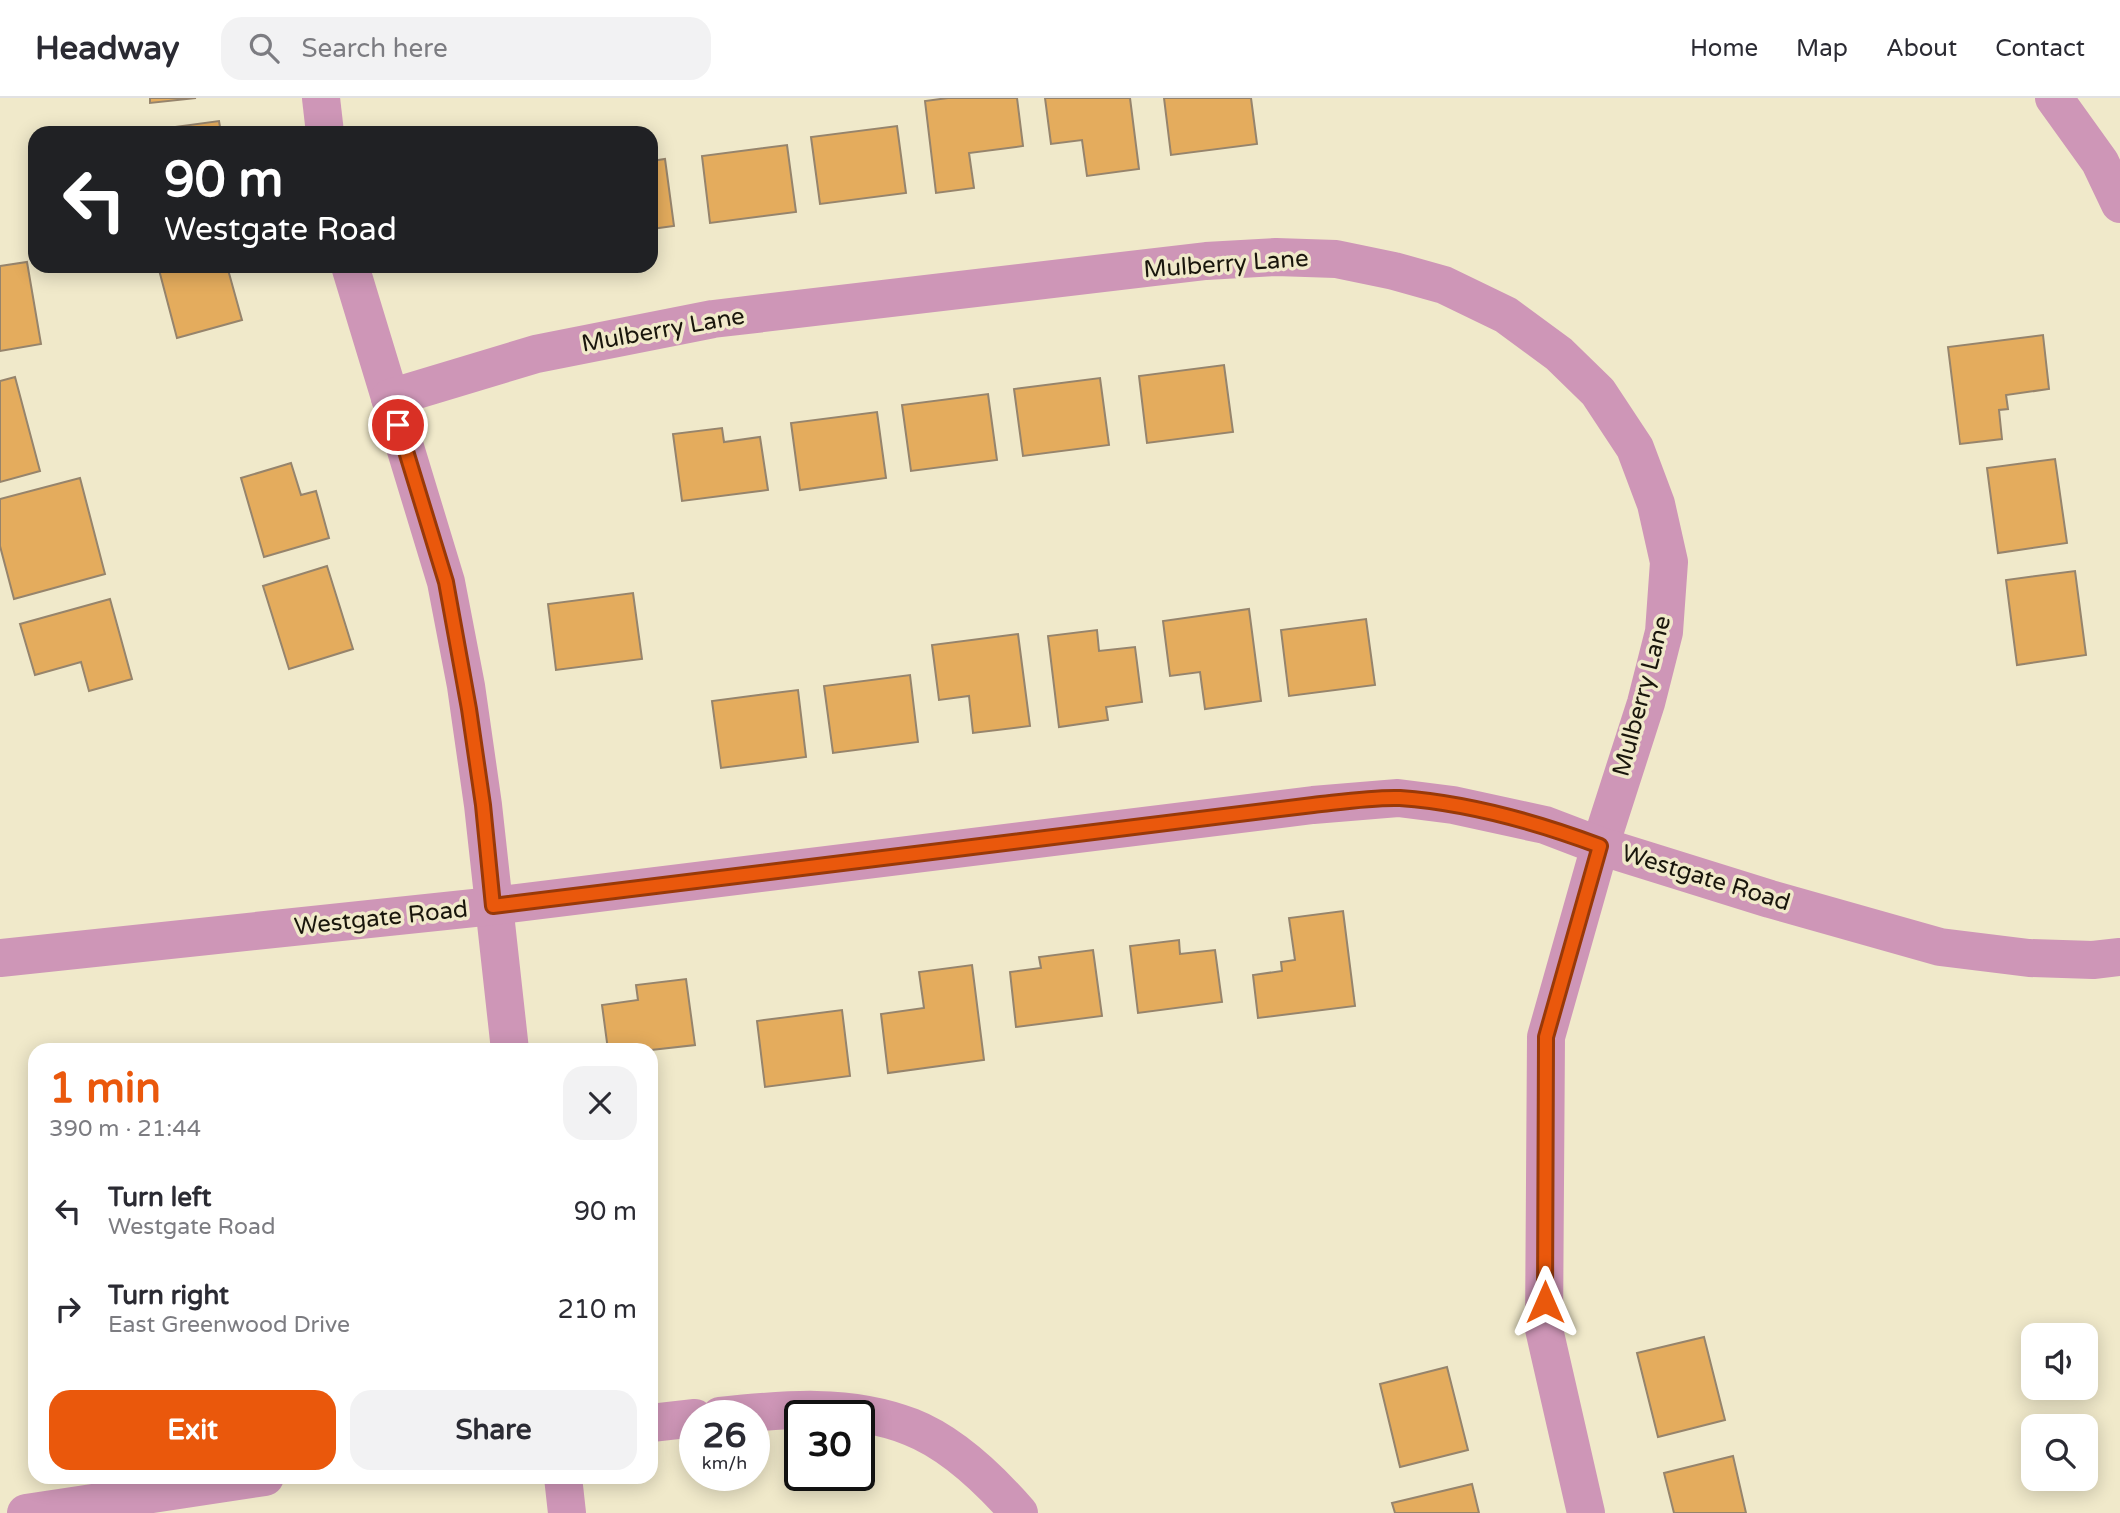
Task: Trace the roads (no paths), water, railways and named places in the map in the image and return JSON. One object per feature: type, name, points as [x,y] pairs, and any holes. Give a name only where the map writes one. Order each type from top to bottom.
[{"type":"street","points":[[321,98],[324,126]]},
{"type":"street","points":[[2053,98],[2099,162],[2120,204]]},
{"type":"street","name":"Mulberry Lane","points":[[390,398],[536,354],[713,319],[1206,261],[1276,257],[1336,259],[1444,285],[1506,315],[1559,354],[1598,392],[1635,448],[1656,503],[1669,562],[1664,632],[1646,703],[1600,846],[1546,1037],[1545,1329],[1586,1513]]},
{"type":"street","points":[[352,273],[446,582],[483,805],[509,1043]]},
{"type":"street","name":"Westgate Road","points":[[0,958],[493,906],[1313,805],[1398,798],[1453,804],[1545,825],[1600,846],[1940,947],[2029,958],[2093,960],[2120,957]]},
{"type":"street","points":[[770,1412],[808,1409],[846,1411],[912,1427],[956,1452],[1019,1513]]},
{"type":"street","points":[[658,1422],[679,1420]]},
{"type":"street","points":[[26,1513],[219,1484]]},
{"type":"street","points":[[564,1484],[567,1513]]}]
